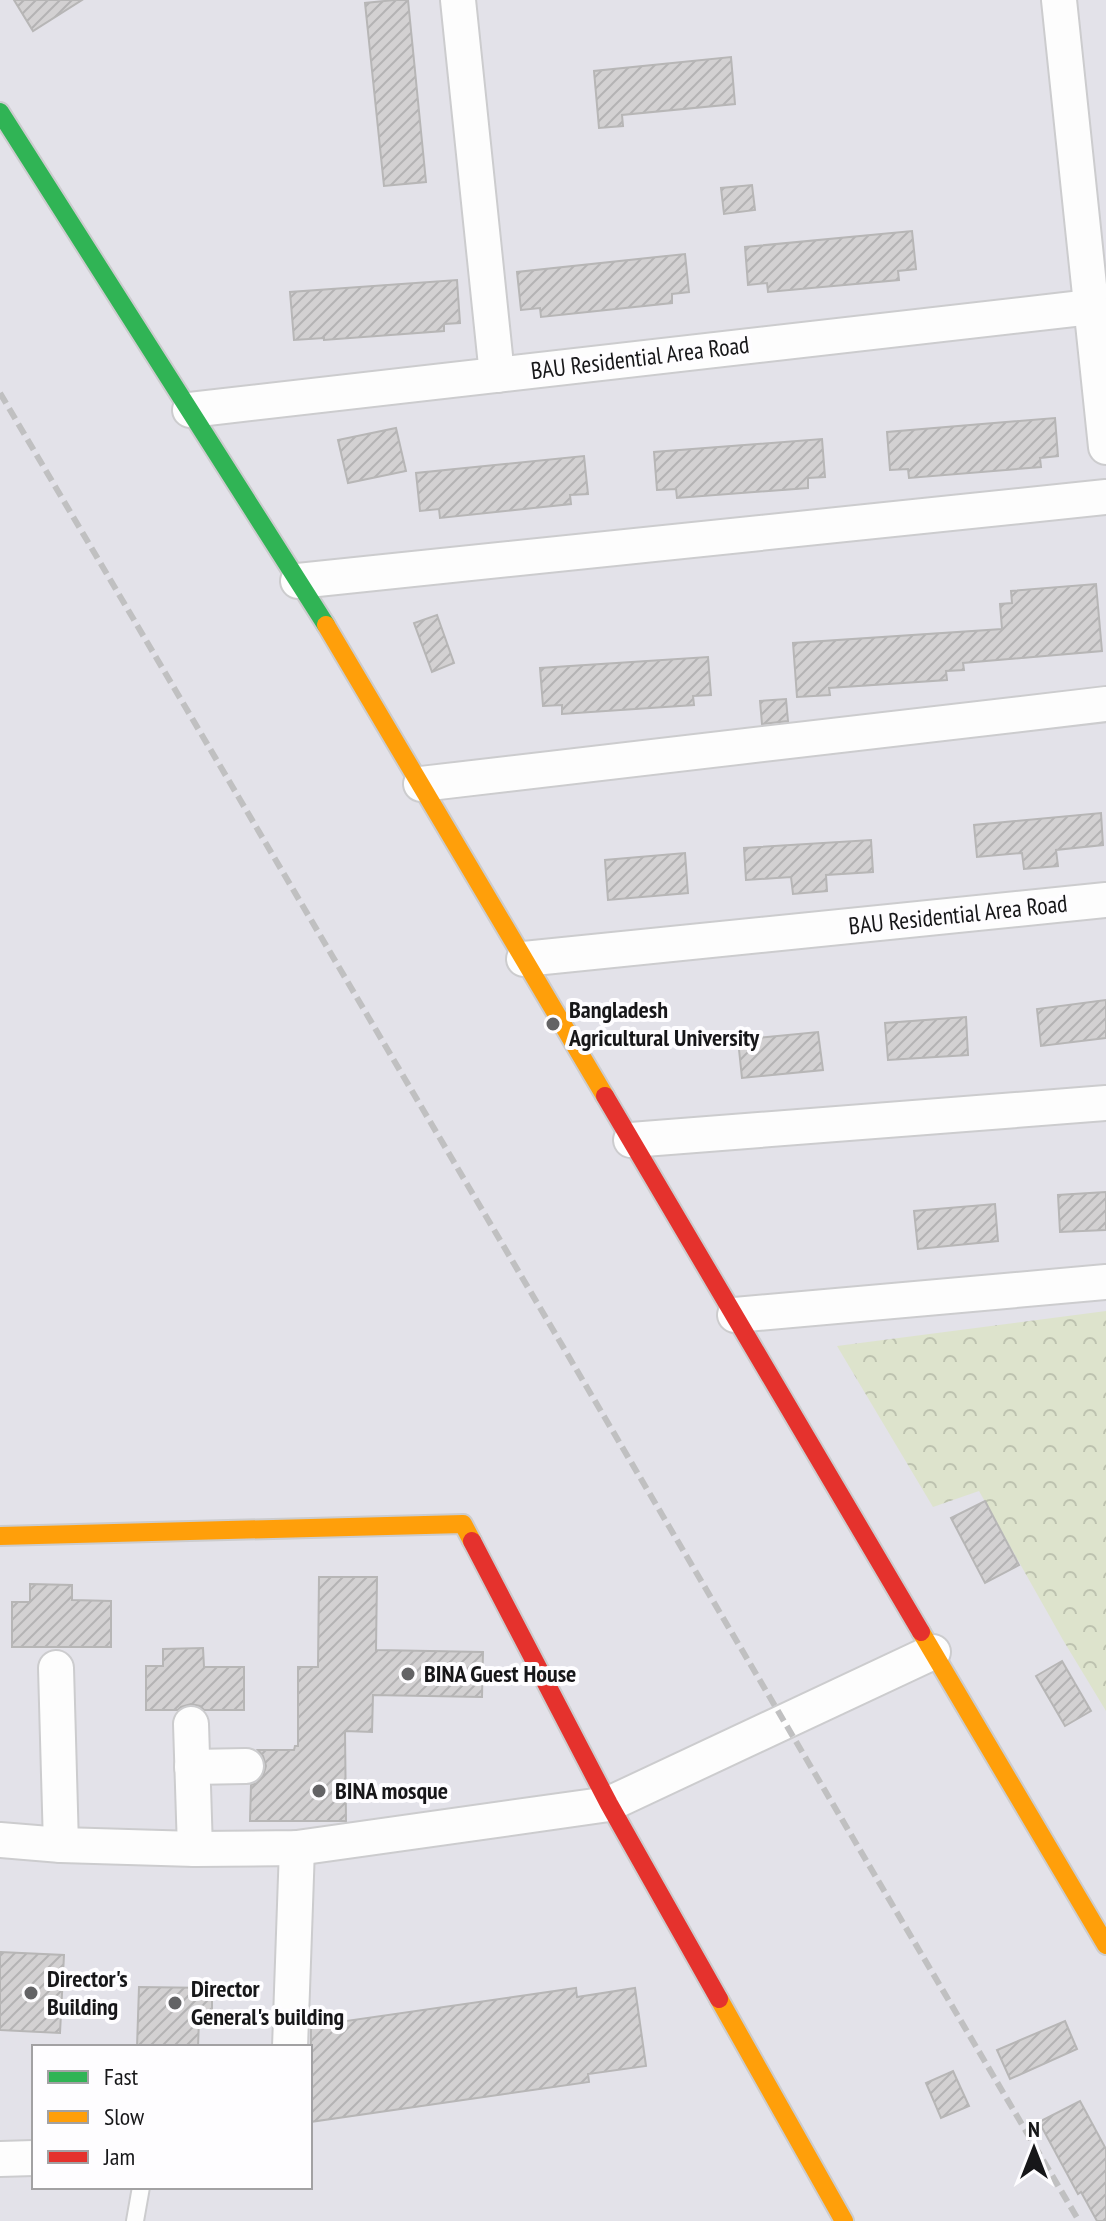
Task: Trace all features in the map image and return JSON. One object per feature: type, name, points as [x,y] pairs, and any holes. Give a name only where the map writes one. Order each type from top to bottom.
[{"type":"street","points":[[458,0],[497,375]]},
{"type":"street","points":[[1059,0],[1106,447]]},
{"type":"street","points":[[0,112],[339,645],[1106,1945]]},
{"type":"street","name":"BAU Residential Area Road","points":[[190,410],[1091,307]]},
{"type":"street","points":[[298,581],[1106,497]]},
{"type":"street","points":[[421,784],[1106,704]]},
{"type":"street","name":"BAU Residential Area Road","points":[[524,959],[1106,900]]},
{"type":"street","points":[[631,1140],[1106,1103]]},
{"type":"street","points":[[735,1315],[1106,1282]]},
{"type":"street","points":[[0,1536],[463,1524],[609,1804],[844,2221]]},
{"type":"street","points":[[0,1840],[195,1849],[297,1848],[609,1804],[933,1652]]},
{"type":"street","points":[[56,1668],[61,1845]]},
{"type":"street","points":[[191,1724],[195,1849]]},
{"type":"street","points":[[192,1767],[246,1766]]},
{"type":"street","points":[[290,2045],[297,1848]]},
{"type":"street","points":[[0,2159],[32,2158]]},
{"type":"lane","points":[[135,2221],[141,2189]]},
{"type":"shaded area","name":"Bangladesh Agricultural University","points":[[0,0],[1106,0],[1106,2221],[0,2221]]},
{"type":"green space","points":[[1106,1311],[1106,1711],[979,1491],[933,1507],[837,1346]]},
{"type":"building","points":[[14,0],[82,0],[33,31]]},
{"type":"building","points":[[408,0],[426,182],[384,186],[365,3]]},
{"type":"building","points":[[731,57],[735,104],[622,115],[623,126],[599,128],[594,71]]},
{"type":"building","points":[[752,185],[755,210],[724,214],[721,188]]},
{"type":"building","points":[[912,231],[916,269],[898,271],[899,280],[768,292],[767,283],[748,285],[745,247]]},
{"type":"building","points":[[685,254],[689,292],[672,294],[672,303],[541,317],[540,308],[521,310],[517,272]]},
{"type":"building","points":[[457,280],[460,323],[444,324],[444,331],[294,340],[290,292]]},
{"type":"building","points":[[1055,418],[1058,456],[1040,458],[1041,467],[909,478],[908,469],[890,470],[887,432]]},
{"type":"building","points":[[396,428],[406,471],[348,483],[338,440]]},
{"type":"building","points":[[822,439],[825,477],[808,478],[808,488],[677,498],[676,489],[657,490],[654,452]]},
{"type":"building","points":[[584,456],[588,494],[570,495],[571,504],[440,518],[439,509],[420,511],[416,473]]},
{"type":"building","points":[[1096,584],[1102,651],[963,663],[964,670],[946,671],[947,680],[829,688],[830,695],[797,697],[793,643],[1002,629],[1000,604],[1012,603],[1011,591]]},
{"type":"building","points":[[437,615],[454,663],[432,672],[414,623]]},
{"type":"building","points":[[708,657],[711,695],[693,696],[694,705],[562,714],[562,705],[543,706],[540,668]]},
{"type":"building","points":[[786,699],[788,721],[762,724],[760,701]]},
{"type":"building","points":[[1101,813],[1103,845],[1056,850],[1058,866],[1024,869],[1022,853],[977,857],[974,825]]},
{"type":"building","points":[[871,840],[873,872],[826,875],[827,891],[793,894],[791,877],[746,880],[744,848]]},
{"type":"building","points":[[685,853],[688,893],[608,900],[605,860]]},
{"type":"building","points":[[1106,1000],[1106,1038],[1041,1046],[1037,1009]]},
{"type":"building","points":[[966,1017],[968,1055],[888,1060],[885,1023]]},
{"type":"building","points":[[818,1032],[823,1070],[742,1078],[738,1040]]},
{"type":"building","points":[[1106,1192],[1106,1230],[1060,1232],[1058,1195]]},
{"type":"building","points":[[995,1204],[998,1241],[918,1249],[914,1211]]},
{"type":"building","points":[[985,1501],[1019,1565],[985,1583],[951,1518]]},
{"type":"building","points":[[319,1577],[377,1577],[376,1650],[483,1652],[482,1697],[373,1695],[372,1732],[345,1731],[346,1821],[250,1821],[251,1785],[263,1776],[266,1766],[258,1750],[294,1750],[298,1746],[298,1667],[318,1667]]},
{"type":"building","points":[[30,1584],[72,1585],[72,1600],[111,1601],[111,1647],[12,1647],[12,1602],[30,1602]]},
{"type":"building","points":[[203,1648],[204,1667],[244,1667],[244,1710],[204,1710],[191,1704],[178,1710],[146,1710],[146,1666],[163,1666],[163,1649]]},
{"type":"building","points":[[1062,1661],[1091,1711],[1065,1726],[1036,1676]]},
{"type":"building","name":"Director's Building","points":[[0,1952],[64,1955],[60,2033],[0,2030]]},
{"type":"building","name":"Director General's building","points":[[139,1987],[212,1988],[212,2019],[199,2019],[198,2045],[137,2045]]},
{"type":"building","points":[[576,1988],[577,1997],[635,1988],[646,2066],[588,2074],[589,2082],[312,2122],[311,2026]]},
{"type":"building","points":[[1065,2021],[1077,2049],[1010,2079],[997,2050]]},
{"type":"building","points":[[953,2071],[969,2106],[941,2118],[926,2083]]},
{"type":"building","points":[[1080,2101],[1106,2149],[1106,2221],[1097,2221],[1081,2192],[1078,2194],[1039,2122]]},
{"type":"railway","points":[[0,393],[1079,2221]]},
{"type":"traffic: fast","points":[[0,112],[326,625]]},
{"type":"traffic: slow","points":[[326,625],[605,1096]]},
{"type":"traffic: slow","points":[[0,1536],[463,1524],[472,1541]]},
{"type":"traffic: slow","points":[[921,1632],[1106,1945]]},
{"type":"traffic: slow","points":[[719,1999],[844,2221]]},
{"type":"traffic: jam","points":[[605,1096],[921,1632]]},
{"type":"traffic: jam","points":[[472,1541],[609,1804],[719,1999]]},
{"type":"place","name":"Bangladesh Agricultural University","points":[[553,1024]]},
{"type":"place","name":"BINA Guest House","points":[[408,1674]]},
{"type":"place","name":"BINA mosque","points":[[319,1791]]},
{"type":"place","name":"Director's Building","points":[[31,1993]]},
{"type":"place","name":"Director General's building","points":[[175,2003]]}]
